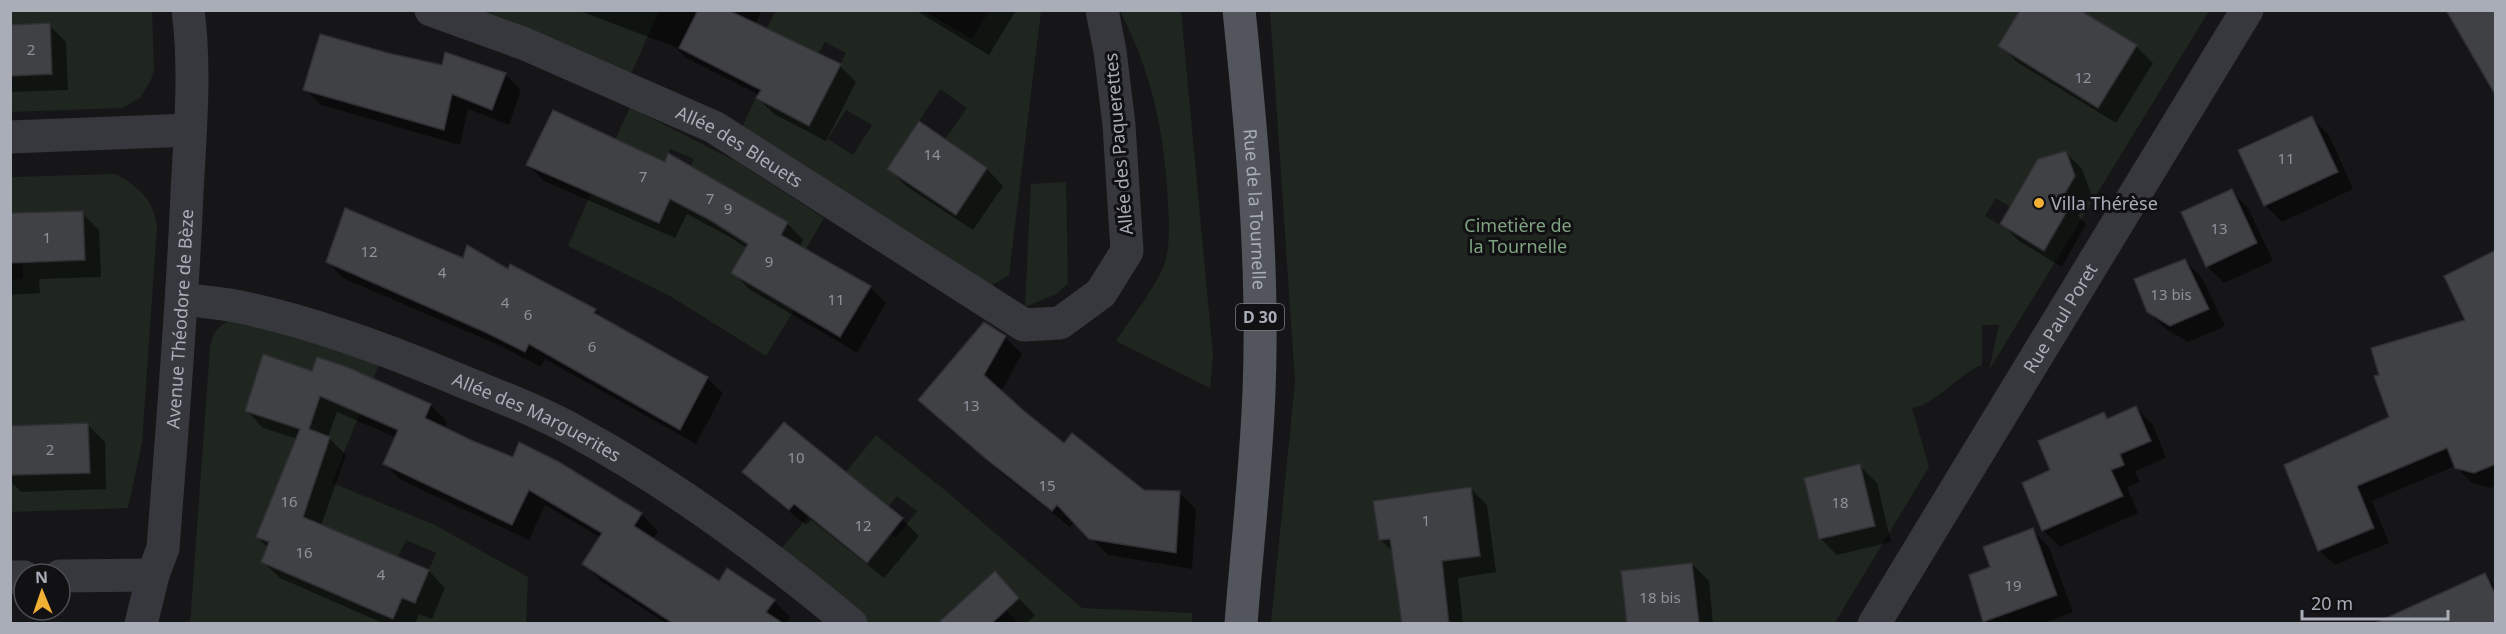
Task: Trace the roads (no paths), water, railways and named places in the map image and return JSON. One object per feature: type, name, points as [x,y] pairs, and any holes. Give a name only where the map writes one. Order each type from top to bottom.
[{"type":"main road","name":"Rue de la Tournelle","points":[[1239,10],[1254,177],[1260,282],[1259,392],[1241,624]]},
{"type":"street","name":"Avenue Théodore de Bèze","points":[[141,624],[153,575],[163,548],[182,299],[190,130],[191,31],[188,10]]},
{"type":"street","name":"Allée des Bleuets","points":[[431,10],[525,44],[714,127],[1024,325]]},
{"type":"street","name":"Allée des Paquerettes","points":[[1024,325],[1060,323],[1101,293],[1127,251],[1119,125],[1110,51],[1102,10]]},
{"type":"street","name":"Rue Paul Poret","points":[[1874,624],[2247,10]]},
{"type":"street","points":[[10,137],[190,130]]},
{"type":"street","name":"Allée des Marguerites","points":[[182,299],[244,307],[316,327],[397,354],[542,415],[580,434],[697,506],[778,562],[851,624]]},
{"type":"street","points":[[72,576],[153,575]]},
{"type":"place","name":"Villa Thérèse","points":[[2039,203]]},
{"type":"park label","name":"Cimetière de la Tournelle","points":[[1518,235]]}]
